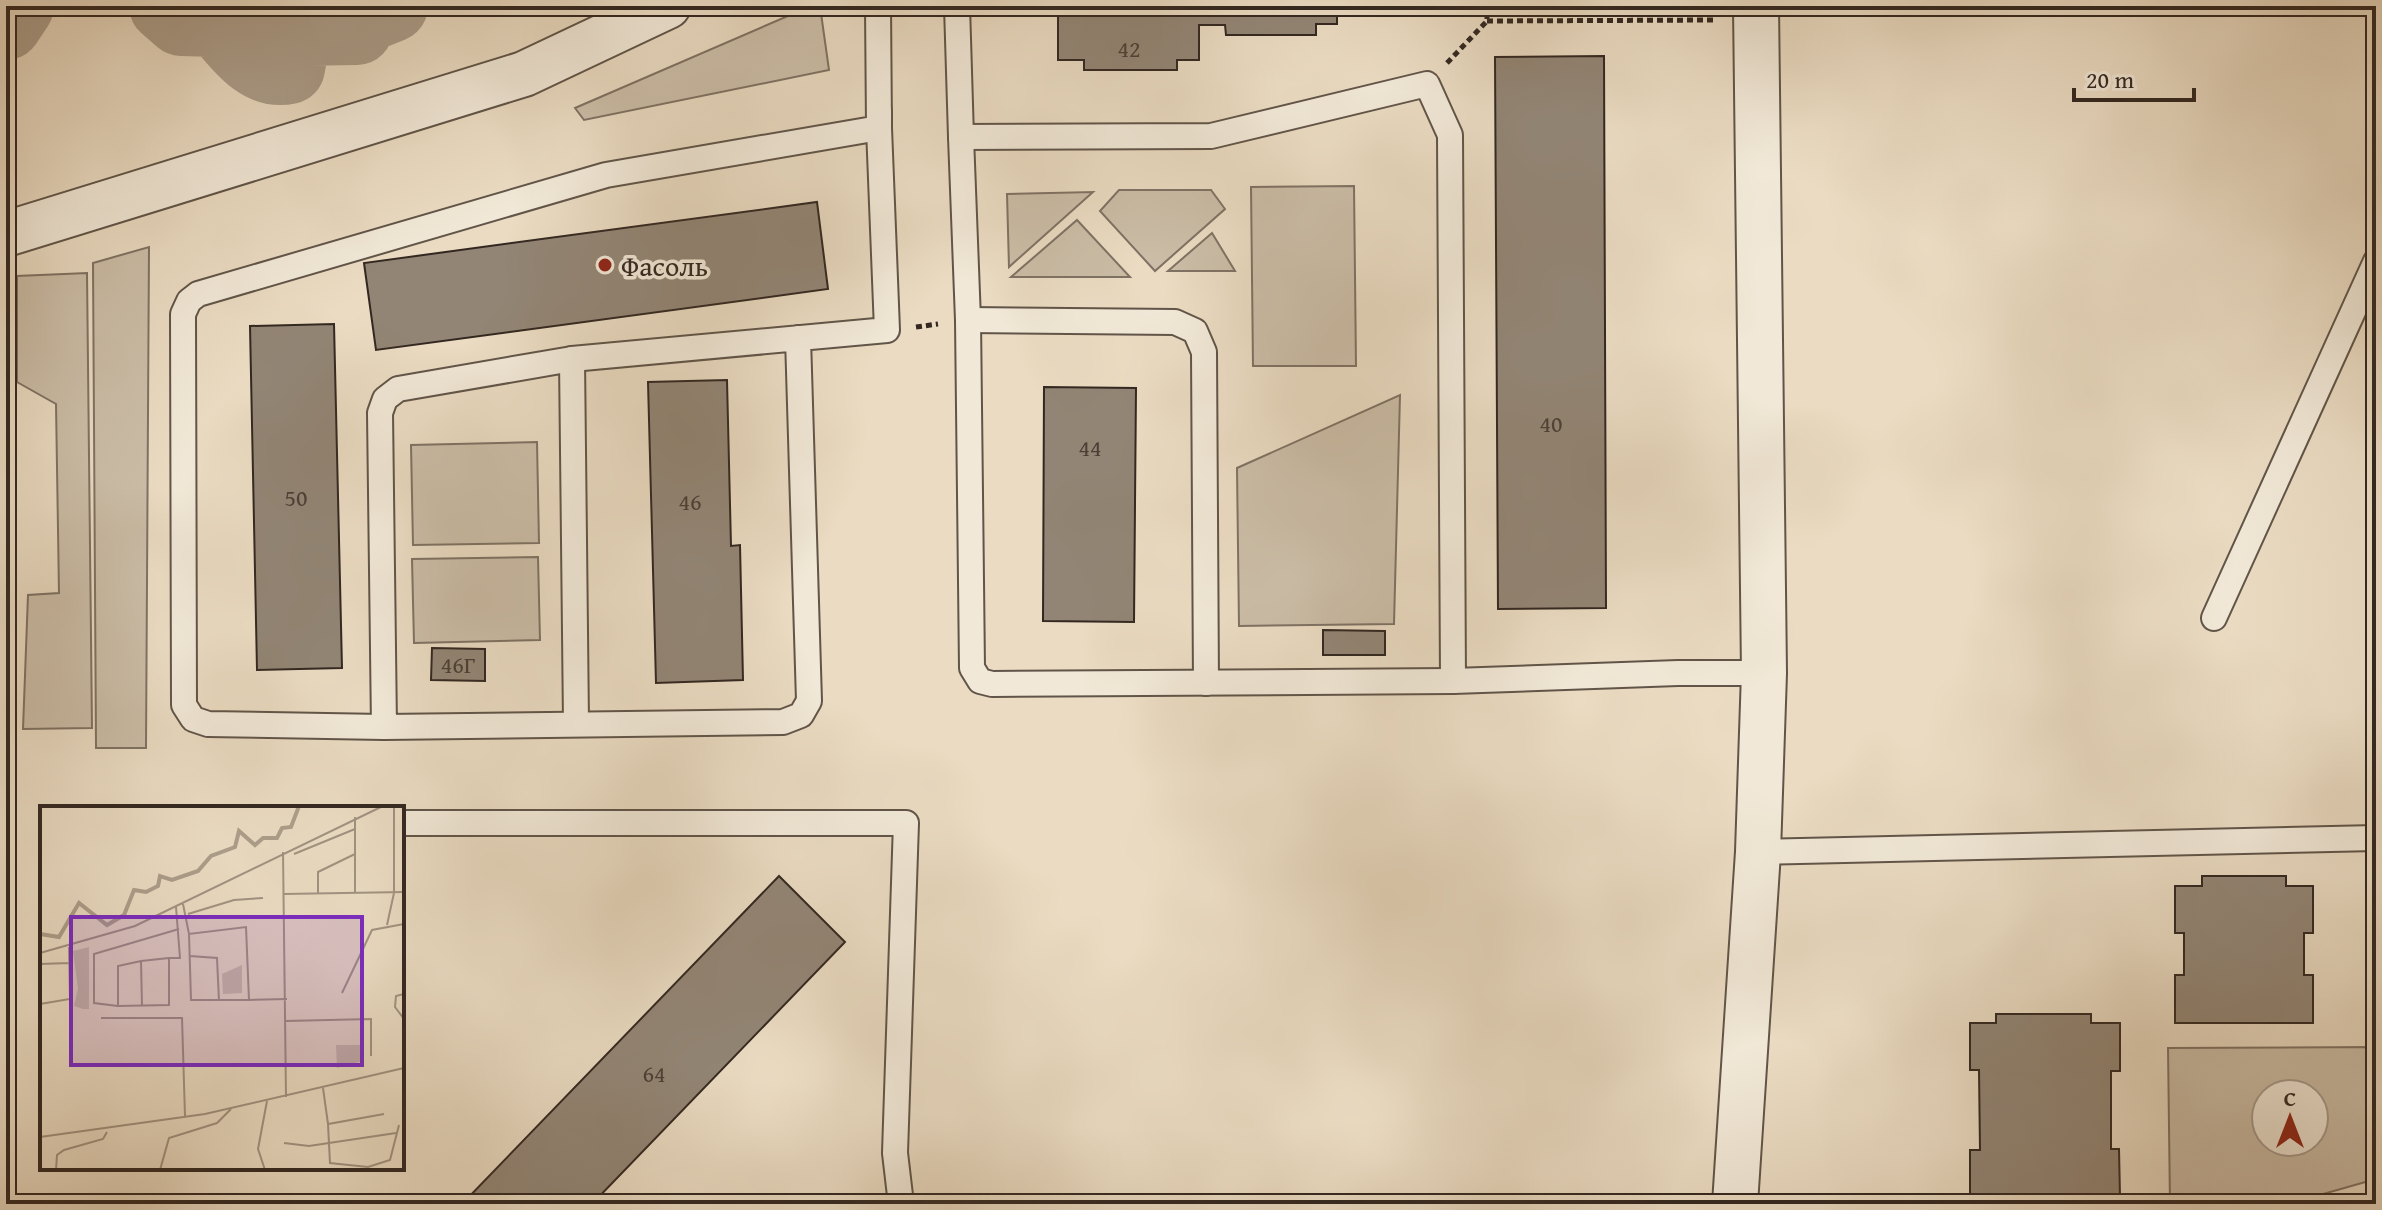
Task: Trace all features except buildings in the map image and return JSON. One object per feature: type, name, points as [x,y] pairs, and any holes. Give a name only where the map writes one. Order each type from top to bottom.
[{"type":"street","points":[[6,234],[524,74],[668,6]]},
{"type":"street","points":[[1735,1204],[1758,852],[1764,673],[1757,13]]},
{"type":"lane","points":[[384,727],[380,413],[385,399],[398,389],[572,359],[887,330],[878,6]]},
{"type":"lane","points":[[957,6],[968,320],[972,668],[980,681],[992,684],[1453,681],[1764,673]]},
{"type":"lane","points":[[961,137],[1211,136],[1427,84],[1450,135],[1453,681]]},
{"type":"lane","points":[[798,338],[809,701],[801,715],[783,722],[384,727],[208,724],[193,719],[184,705],[183,314],[189,301],[198,294],[606,175],[879,128]]},
{"type":"lane","points":[[2214,618],[2376,261]]},
{"type":"lane","points":[[968,320],[1175,322],[1195,331],[1204,352],[1206,683]]},
{"type":"lane","points":[[572,359],[576,723]]},
{"type":"lane","points":[[404,823],[906,823],[895,1153],[901,1204]]},
{"type":"lane","points":[[1758,852],[2376,838]]},
{"type":"path","points":[[1427,84],[1487,21],[1487,6]]},
{"type":"path","points":[[1487,21],[1757,13]]},
{"type":"path","points":[[887,330],[968,320]]},
{"type":"shaded area","points":[[811,6],[820,6],[829,70],[584,120],[575,108]]},
{"type":"shaded area","points":[[1354,186],[1356,366],[1253,366],[1251,187]]},
{"type":"shaded area","points":[[1119,190],[1211,190],[1225,209],[1155,271],[1100,211]]},
{"type":"shaded area","points":[[1093,192],[1009,267],[1007,194]]},
{"type":"shaded area","points":[[1077,220],[1130,277],[1011,277]]},
{"type":"shaded area","points":[[1212,233],[1235,271],[1168,271]]},
{"type":"shaded area","points":[[149,247],[146,748],[96,748],[93,263]]},
{"type":"shaded area","points":[[87,273],[92,728],[23,729],[28,595],[59,593],[56,404],[17,382],[17,276]]},
{"type":"shaded area","points":[[1400,395],[1394,624],[1239,626],[1237,468]]},
{"type":"shaded area","points":[[537,442],[539,543],[413,545],[411,445]]},
{"type":"shaded area","points":[[538,557],[540,640],[414,643],[412,559]]},
{"type":"shaded area","points":[[2376,1047],[2376,1179],[2288,1204],[2170,1204],[2168,1048]]},
{"type":"waterway","points":[[6,24],[18,6]]},
{"type":"waterway","points":[[165,6],[181,20],[218,21],[257,62],[278,69],[289,68],[296,30],[357,29],[347,24],[392,6]]},
{"type":"place","name":"Фасоль","points":[[605,265]]}]
